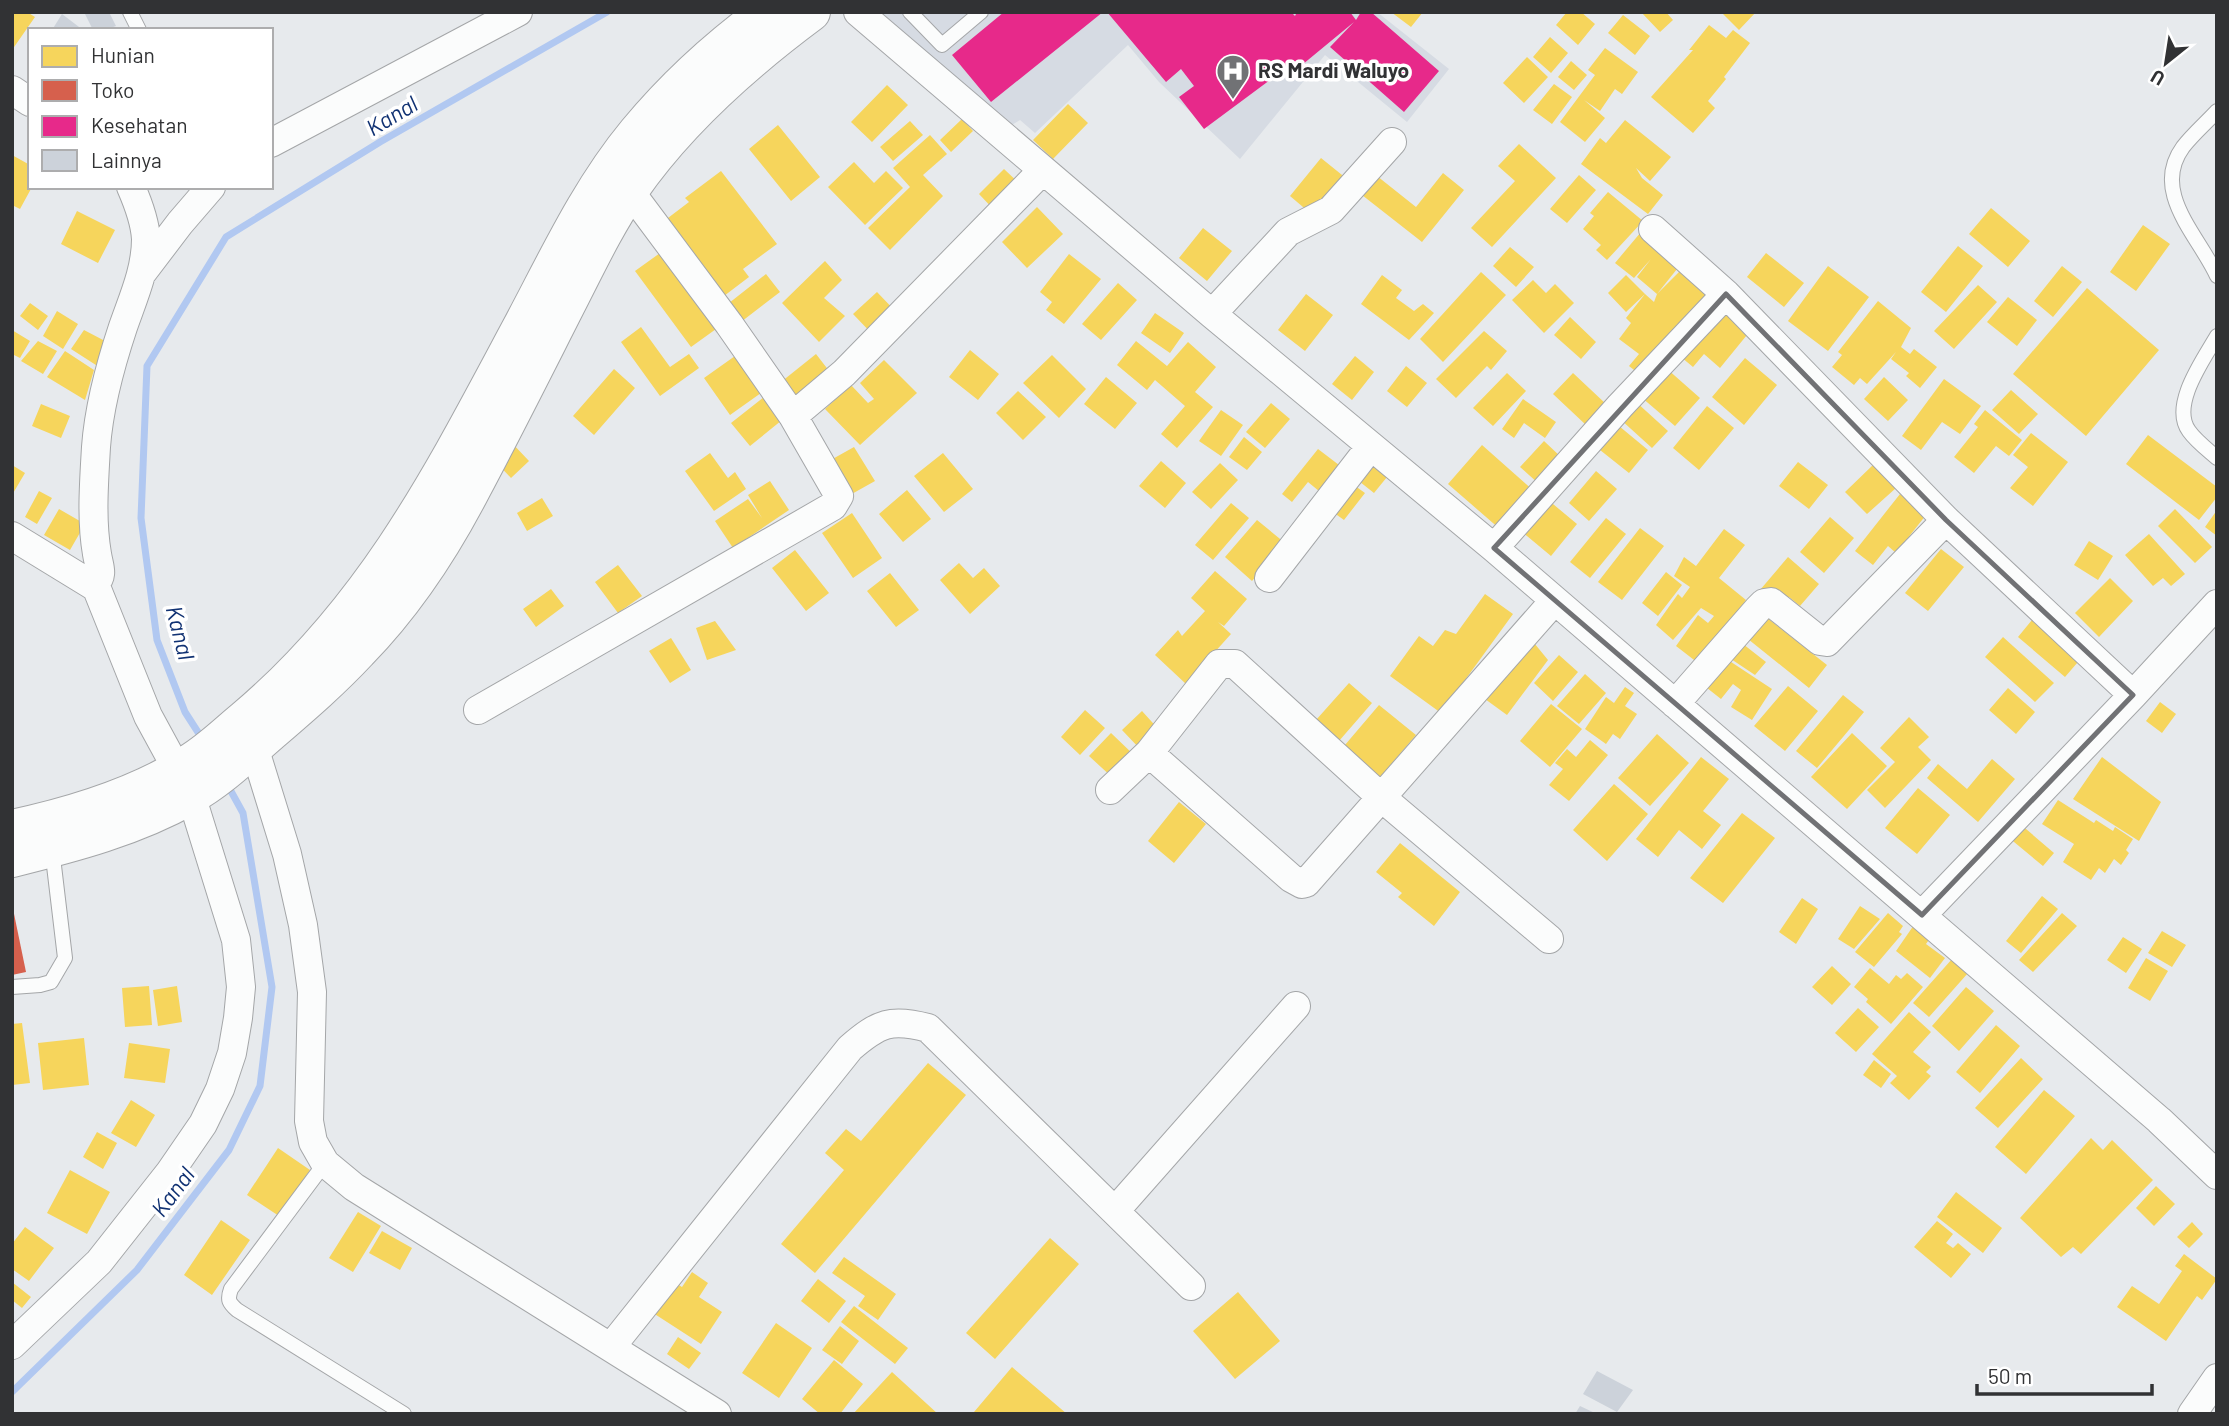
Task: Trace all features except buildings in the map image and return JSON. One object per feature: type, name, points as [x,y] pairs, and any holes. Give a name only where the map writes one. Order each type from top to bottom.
[{"type":"highway","points":[[12,858],[120,827],[215,760],[360,650],[394,610],[439,547],[471,491],[591,256],[629,190],[655,156],[671,118],[709,57],[767,12]]},
{"type":"highway","points":[[12,828],[85,809],[215,760],[313,653],[375,580],[442,476],[566,243],[636,135],[671,118],[735,74],[811,12]]},
{"type":"street","points":[[273,143],[518,12]]},
{"type":"street","points":[[858,12],[1212,314],[1494,548],[1922,915],[2158,1120],[2217,1175]]},
{"type":"street","points":[[12,90],[28,101]]},
{"type":"street","points":[[1212,314],[1288,232],[1331,210],[1392,142]]},
{"type":"street","points":[[793,416],[844,373],[1042,170]]},
{"type":"street","points":[[95,584],[101,571],[94,529],[94,504],[96,446],[103,394],[142,273],[146,237],[140,209],[132,189]]},
{"type":"street","points":[[142,273],[209,189]]},
{"type":"street","points":[[478,710],[837,502],[839,496],[793,416],[729,324],[629,190]]},
{"type":"street","points":[[1653,229],[1726,294],[1946,520],[2133,695]]},
{"type":"street","points":[[1494,548],[1620,406],[1726,294]]},
{"type":"street","points":[[1269,578],[1371,446]]},
{"type":"street","points":[[1675,704],[1767,602],[1771,602],[1819,641],[1827,642],[1946,520]]},
{"type":"street","points":[[12,536],[95,584]]},
{"type":"street","points":[[95,584],[144,707],[215,760],[287,854],[303,925],[312,992],[309,1121],[313,1142],[325,1163],[354,1187],[717,1414]]},
{"type":"street","points":[[1149,753],[1291,878],[1302,884],[1309,881],[1554,601]]},
{"type":"street","points":[[1922,915],[2217,604]]},
{"type":"street","points":[[1110,790],[1149,753],[1219,664],[1235,664],[1382,798],[1549,939]]},
{"type":"street","points":[[12,1346],[99,1262],[170,1172],[203,1124],[220,1089],[232,1053],[241,987],[215,760]]},
{"type":"street","points":[[1115,1211],[1296,1006]]},
{"type":"street","points":[[611,1348],[850,1048],[869,1032],[883,1025],[904,1022],[929,1028],[1191,1286]]},
{"type":"street","points":[[2192,1414],[2217,1378]]},
{"type":"lane","points":[[130,12],[138,28]]},
{"type":"lane","points":[[909,12],[942,46]]},
{"type":"lane","points":[[920,66],[981,12]]},
{"type":"lane","points":[[2217,111],[2182,149],[2173,168],[2171,186],[2176,205],[2217,276]]},
{"type":"lane","points":[[2217,336],[2192,381],[2184,402],[2183,415],[2188,430],[2217,458]]},
{"type":"lane","points":[[12,988],[51,982],[65,958],[52,848]]},
{"type":"lane","points":[[325,1163],[230,1289],[229,1303],[404,1414]]},
{"type":"highlighted area","points":[[1726,294],[1946,520],[2133,695],[1922,915],[1494,548]]},
{"type":"shaded area","name":"RS Mardi Waluyo","points":[[881,12],[1377,12],[1449,69],[1407,122],[1325,55],[1240,159],[1159,82],[1128,45],[1035,133],[1020,120],[1010,126]]},
{"type":"waterway","name":"Kanal","points":[[203,740],[185,712],[157,640],[141,518],[147,366],[226,237],[380,142],[607,12]]},
{"type":"waterway","name":"Kanal","points":[[12,1392],[137,1270],[229,1150],[260,1086],[272,987],[243,813],[227,784]]},
{"type":"place","name":"RS Mardi Waluyo","points":[[1233,101]]}]
